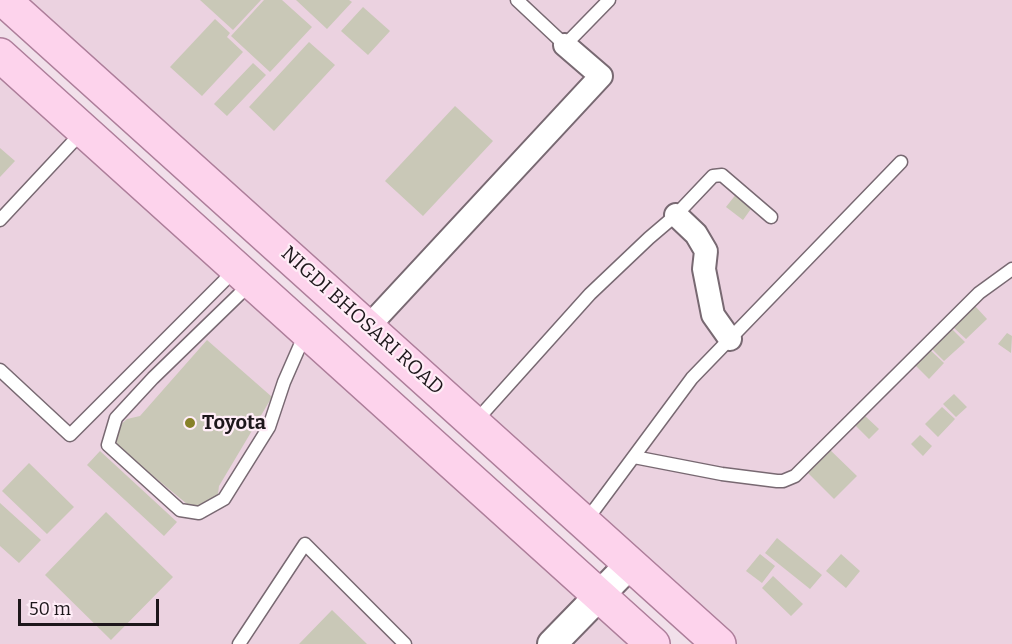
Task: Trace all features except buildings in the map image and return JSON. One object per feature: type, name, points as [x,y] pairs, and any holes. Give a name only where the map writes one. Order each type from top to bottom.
[{"type":"main road","name":"NIGDI BHOSARI ROAD","points":[[4,0],[719,644]]},
{"type":"main road","points":[[0,55],[653,644]]},
{"type":"street","points":[[368,327],[601,76],[565,45]]},
{"type":"street","points":[[676,216],[696,234],[706,251],[704,268],[713,315],[730,339]]},
{"type":"street","points":[[552,644],[630,564]]},
{"type":"lane","points":[[517,0],[565,45],[609,0]]},
{"type":"lane","points":[[0,220],[84,131]]},
{"type":"lane","points":[[584,522],[692,378],[901,162]]},
{"type":"lane","points":[[474,423],[590,294],[649,238],[676,216],[713,176],[722,175],[771,217]]},
{"type":"lane","points":[[633,457],[711,472],[777,481],[788,480],[795,476],[979,293],[1012,269]]},
{"type":"lane","points":[[244,275],[116,418],[108,446],[180,510],[199,513],[224,499],[269,427],[284,382],[306,331]]},
{"type":"lane","points":[[0,370],[70,435],[244,275]]},
{"type":"lane","points":[[239,644],[305,544],[405,644]]},
{"type":"shaded area","points":[[12,0],[1012,0],[1012,644],[731,644]]},
{"type":"shaded area","points":[[0,66],[642,644],[0,644]]},
{"type":"place","name":"Toyota","points":[[190,423]]}]
